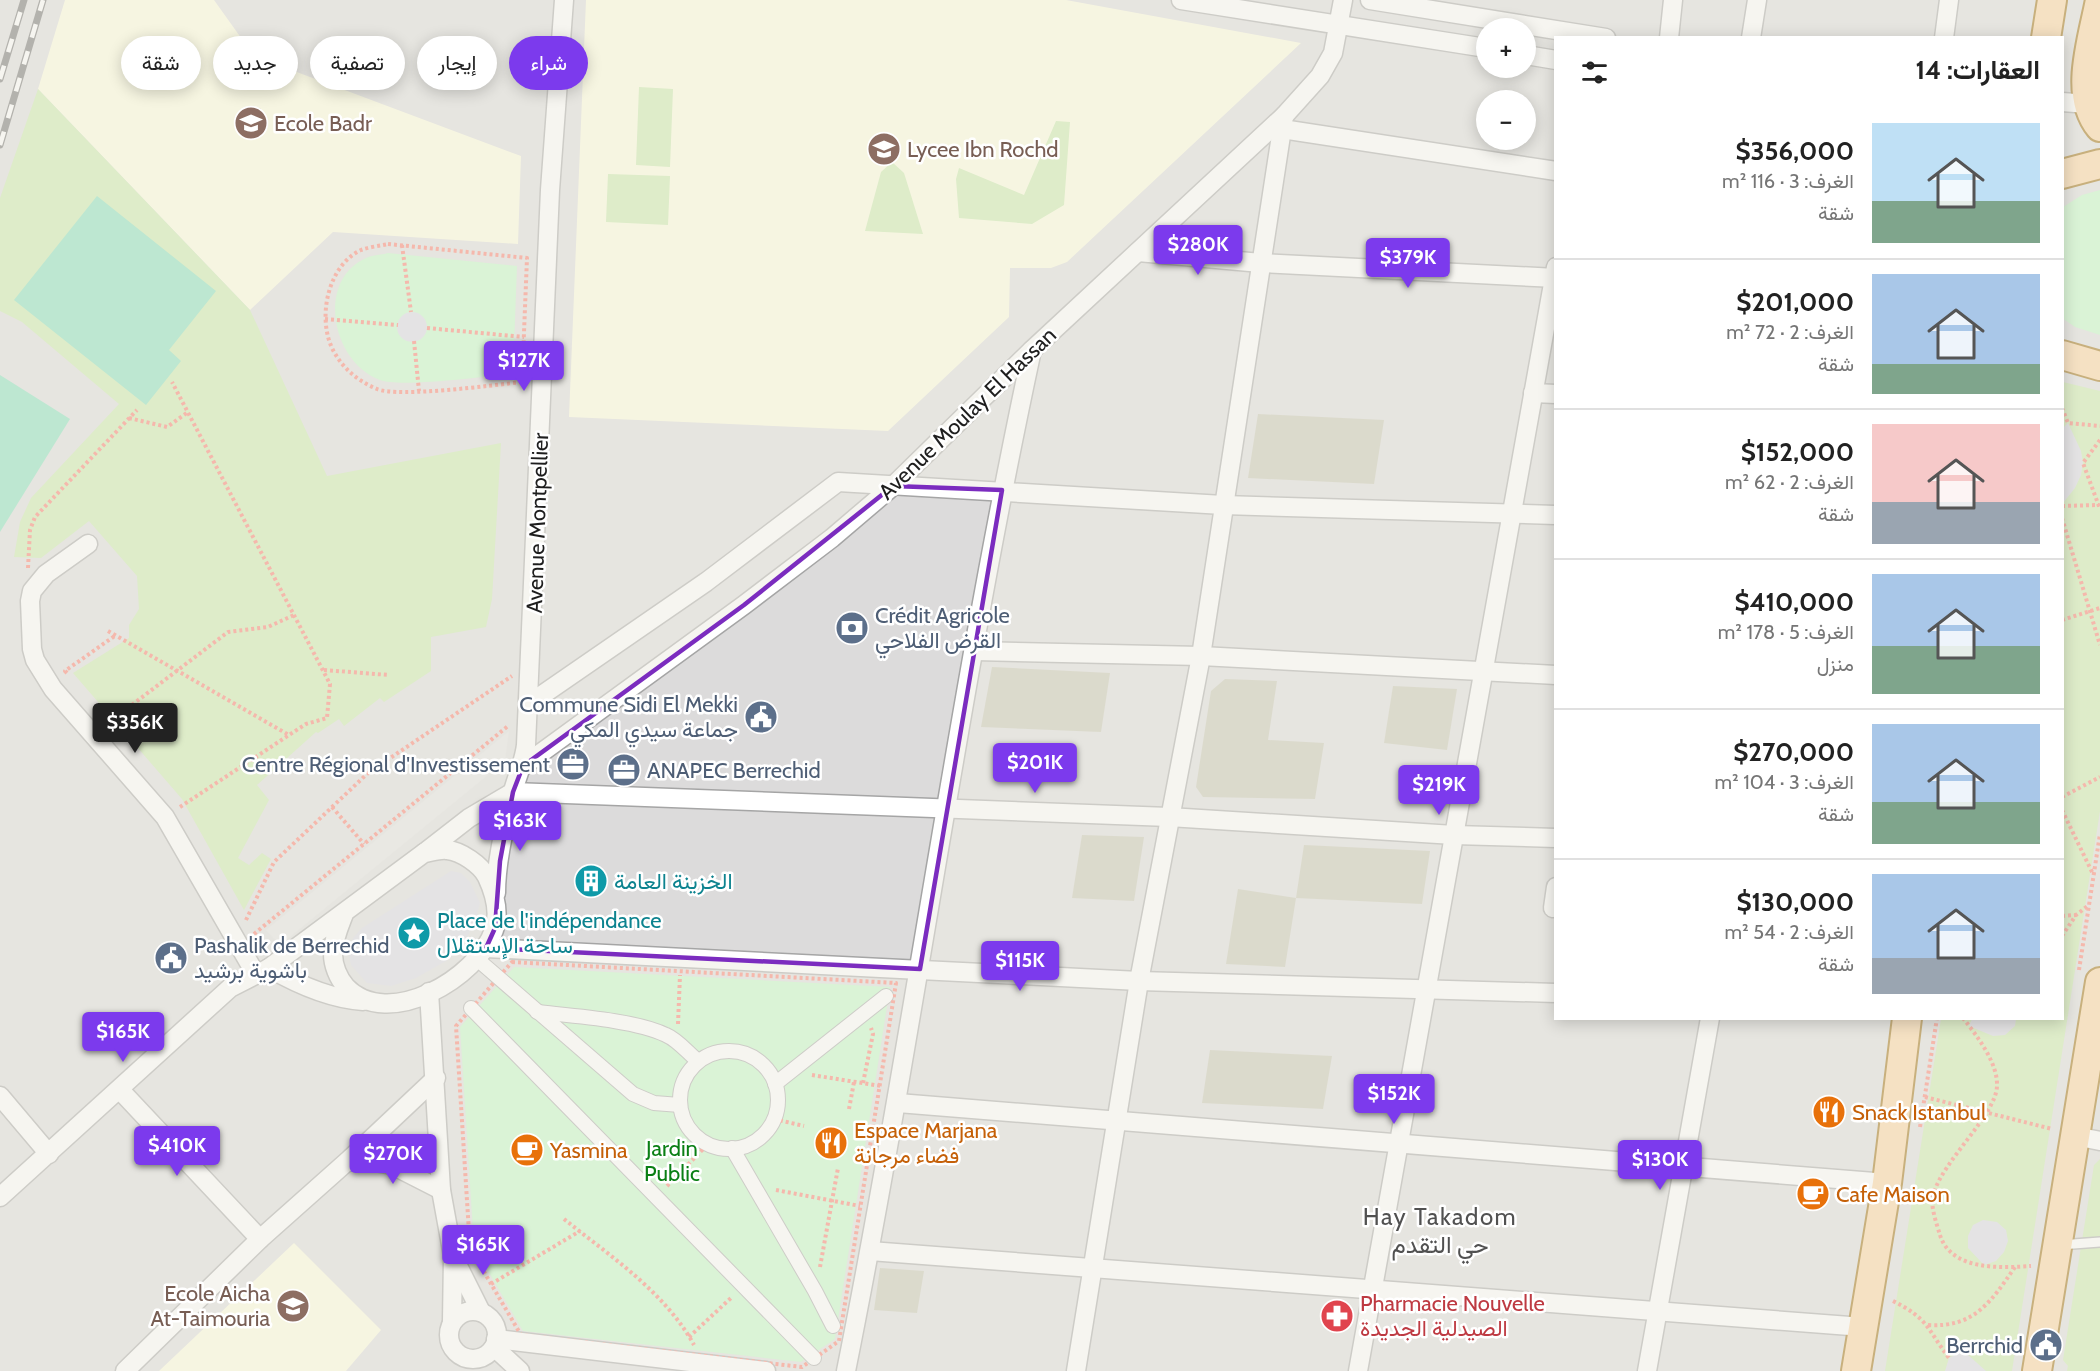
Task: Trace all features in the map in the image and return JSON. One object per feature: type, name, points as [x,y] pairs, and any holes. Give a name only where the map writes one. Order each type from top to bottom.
[{"type":"main road","points":[[2046,36],[2052,0]]},
{"type":"main road","points":[[2084,111],[2100,0]]},
{"type":"main road","points":[[2064,173],[2083,166],[2100,164]]},
{"type":"main road","points":[[2064,356],[2100,366]]},
{"type":"main road","points":[[2037,1371],[2100,982]]},
{"type":"main road","points":[[1856,1371],[1863,1327],[1898,1187],[1907,1020]]},
{"type":"street","name":"Avenue Montpellier","points":[[497,909],[498,869],[513,792],[523,766],[529,704],[550,190],[564,0]]},
{"type":"street","points":[[1181,0],[1476,46]]},
{"type":"street","name":"Avenue Moulay El Hassan","points":[[523,766],[832,538],[893,486],[1032,350],[1283,122],[1320,76],[1334,53],[1343,0]]},
{"type":"street","points":[[1370,0],[1593,36]]},
{"type":"street","points":[[1669,36],[1673,0]]},
{"type":"street","points":[[1751,36],[1758,0]]},
{"type":"street","points":[[1944,36],[1949,0]]},
{"type":"street","points":[[1536,57],[1554,60]]},
{"type":"street","points":[[1076,1371],[1139,981],[1201,656],[1283,122],[1554,171]]},
{"type":"street","points":[[1138,252],[1261,263],[1554,274]]},
{"type":"street","points":[[1358,1371],[1554,279]]},
{"type":"street","points":[[846,1371],[870,1251],[869,1207],[899,1096],[1002,490],[1032,350]]},
{"type":"street","points":[[1533,393],[1554,394]]},
{"type":"street","points":[[529,704],[706,582],[830,486],[847,481],[893,486],[1002,490],[1223,505],[1554,515]]},
{"type":"street","points":[[88,544],[46,574],[32,591],[30,601],[32,649],[35,660],[53,689],[165,817],[262,970],[347,1000],[366,1001],[380,1005],[395,1004],[429,992],[448,982],[481,953],[495,928],[497,909],[492,888],[484,871],[466,857],[447,849],[424,853]]},
{"type":"street","points":[[975,651],[1201,656],[1483,673],[1554,675]]},
{"type":"street","points":[[0,1197],[230,988],[262,970],[344,914],[469,818],[513,792],[1169,817],[1454,835],[1554,838]]},
{"type":"street","points":[[1553,908],[1554,901]]},
{"type":"street","points":[[344,914],[335,940],[333,955],[336,969],[342,982],[352,993],[366,1001]]},
{"type":"street","points":[[481,953],[920,969],[1139,981],[1554,993]]},
{"type":"street","points":[[481,953],[498,978],[633,1094],[654,1103],[680,1105]]},
{"type":"street","points":[[429,992],[441,1190],[453,1256],[452,1322],[449,1338],[458,1363],[481,1358],[495,1343]]},
{"type":"street","points":[[775,1084],[886,996]]},
{"type":"street","points":[[471,1008],[814,1358]]},
{"type":"street","points":[[537,1012],[588,1017],[657,1032],[678,1044],[698,1061]]},
{"type":"street","points":[[1647,1371],[1710,1020]]},
{"type":"street","points":[[719,1052],[742,1053],[762,1065],[775,1084],[777,1096],[774,1119],[756,1140],[732,1148],[708,1144],[689,1128],[680,1105],[683,1081],[698,1061],[719,1052]]},
{"type":"street","points":[[125,1371],[260,1239],[436,1078]]},
{"type":"street","points":[[120,1090],[260,1239]]},
{"type":"street","points":[[0,1096],[49,1154]]},
{"type":"street","points":[[899,1096],[1116,1121],[1683,1166],[1898,1187]]},
{"type":"street","points":[[732,1148],[816,1291],[832,1326]]},
{"type":"street","points":[[351,1158],[392,1166],[441,1190]]},
{"type":"street","points":[[870,1251],[1863,1327]]},
{"type":"street","points":[[453,1256],[481,1312],[494,1323],[495,1343],[520,1371]]},
{"type":"street","points":[[452,1322],[465,1312],[481,1312]]},
{"type":"street","points":[[495,1343],[702,1360],[766,1371]]},
{"type":"lane","points":[[2057,1245],[2100,1242]]},
{"type":"path","points":[[388,244],[402,245],[527,258],[522,382],[419,391],[379,390],[351,375],[333,349],[326,319],[329,290],[338,270],[360,250],[388,244]]},
{"type":"path","points":[[402,245],[411,312]]},
{"type":"path","points":[[326,319],[398,325]]},
{"type":"path","points":[[427,328],[524,337]]},
{"type":"path","points":[[414,342],[419,391]]},
{"type":"path","points":[[172,382],[330,684],[327,718],[306,724],[178,808]]},
{"type":"path","points":[[28,572],[30,530],[35,517],[137,410]]},
{"type":"path","points":[[129,418],[167,427],[188,412]]},
{"type":"path","points":[[2064,413],[2068,423],[2100,426]]},
{"type":"path","points":[[2064,506],[2099,507],[2083,463],[2100,440]]},
{"type":"path","points":[[2064,524],[2100,645]]},
{"type":"path","points":[[2064,619],[2100,608]]},
{"type":"path","points":[[108,723],[228,632],[268,627],[294,615]]},
{"type":"path","points":[[108,631],[289,735]]},
{"type":"path","points":[[323,670],[389,675]]},
{"type":"path","points":[[246,920],[274,862],[368,772],[512,675],[512,685]]},
{"type":"path","points":[[255,934],[510,725],[510,715]]},
{"type":"path","points":[[2064,796],[2100,777]]},
{"type":"path","points":[[332,807],[364,844]]},
{"type":"path","points":[[2064,814],[2094,875]]},
{"type":"path","points":[[2064,933],[2076,915],[2089,905]]},
{"type":"path","points":[[2064,916],[2076,915]]},
{"type":"path","points":[[512,962],[896,983],[879,1086],[869,1207],[839,1341],[802,1367],[702,1360],[521,1335],[470,1248],[456,1026],[471,1008],[512,962]]},
{"type":"path","points":[[678,1044],[680,980]]},
{"type":"path","points":[[859,1017],[869,1025],[873,1034],[863,1083]]},
{"type":"path","points":[[1963,1020],[1996,1070],[1997,1088],[1988,1113],[1957,1150],[1932,1197],[1944,1247],[1959,1260],[1984,1265],[2032,1266]]},
{"type":"path","points":[[791,1071],[879,1086],[899,1096]]},
{"type":"path","points":[[849,1109],[854,1082]]},
{"type":"path","points":[[1925,1097],[2076,1135]]},
{"type":"path","points":[[774,1119],[804,1126]]},
{"type":"path","points":[[656,1198],[708,1144]]},
{"type":"path","points":[[816,1291],[838,1167]]},
{"type":"path","points":[[756,1186],[869,1207]]},
{"type":"path","points":[[1898,1187],[1932,1197]]},
{"type":"path","points":[[564,1218],[657,1296],[675,1315],[702,1360]]},
{"type":"path","points":[[491,1284],[580,1231]]},
{"type":"path","points":[[1928,1325],[1950,1326],[1970,1319],[1994,1297],[2015,1267]]},
{"type":"path","points":[[689,1337],[744,1286]]},
{"type":"path","points":[[1893,1301],[1911,1311],[1928,1325],[1949,1358]]},
{"type":"highlighted area","points":[[893,486],[1002,490],[920,969],[486,948],[495,928],[500,861],[513,792],[523,766],[744,605]]},
{"type":"shaded area","points":[[0,0],[2100,0],[2100,1371],[0,1371]]},
{"type":"shaded area","name":"Ecole Badr","points":[[65,0],[214,0],[240,36],[213,36],[213,90],[298,90],[298,72],[310,77],[310,90],[345,90],[521,156],[518,244],[333,232],[250,310],[38,89]]},
{"type":"shaded area","name":"Lycee Ibn Rochd","points":[[586,0],[1066,0],[1301,43],[1067,262],[1051,268],[1010,268],[1009,317],[888,431],[569,417],[582,90],[588,90],[588,36],[585,36]]},
{"type":"shaded area","points":[[412,312],[422,317],[427,327],[422,337],[412,342],[402,337],[397,327],[402,317]]},
{"type":"shaded area","points":[[1258,414],[1384,420],[1374,484],[1248,478]]},
{"type":"shaded area","points":[[2068,423],[2081,451],[2083,463],[2075,488],[2064,502],[2064,427]]},
{"type":"shaded area","points":[[992,667],[1110,673],[1101,732],[981,727]]},
{"type":"shaded area","points":[[1225,679],[1277,681],[1268,740],[1324,743],[1315,799],[1203,797],[1196,787],[1211,691]]},
{"type":"shaded area","points":[[1393,686],[1457,689],[1447,750],[1384,743]]},
{"type":"shaded area","points":[[509,731],[505,761],[285,941],[278,942],[266,930]]},
{"type":"shaded area","points":[[1082,835],[1144,837],[1134,901],[1072,898]]},
{"type":"shaded area","points":[[1304,845],[1430,851],[1422,904],[1296,898]]},
{"type":"shaded area","name":"Place de l'indépendance ساحة الإستقلال","points":[[451,871],[461,873],[470,882],[480,903],[473,927],[461,946],[446,961],[416,978],[391,986],[367,983],[351,965],[349,955],[353,938],[362,928]]},
{"type":"shaded area","points":[[1238,889],[1296,898],[1285,967],[1226,964]]},
{"type":"shaded area","points":[[1971,1020],[2016,1020],[2015,1026],[2005,1035],[1993,1036],[1969,1026]]},
{"type":"shaded area","points":[[1210,1050],[1332,1056],[1323,1109],[1202,1103]]},
{"type":"shaded area","points":[[1983,1220],[1997,1222],[2006,1230],[2008,1241],[2004,1252],[1996,1261],[1984,1265],[1968,1248],[1968,1236],[1973,1225]]},
{"type":"shaded area","name":"Ecole Aicha At-Taimouria","points":[[294,1243],[381,1330],[346,1371],[159,1371]]},
{"type":"shaded area","points":[[880,1268],[924,1271],[917,1313],[874,1310]]},
{"type":"shaded area","points":[[1958,1353],[1967,1354],[1986,1371],[1945,1371],[1949,1358]]},
{"type":"green space","points":[[639,87],[673,89],[670,167],[636,165]]},
{"type":"green space","points":[[38,89],[250,310],[327,476],[501,443],[492,599],[486,627],[431,637],[431,671],[384,702],[380,698],[344,726],[339,719],[318,733],[316,732],[257,785],[269,800],[238,858],[249,865],[262,853],[271,859],[244,910],[182,799],[73,673],[129,638],[129,625],[139,609],[137,576],[89,521],[41,558],[14,557],[20,522],[31,498],[119,404],[22,322],[0,311],[0,198]]},
{"type":"green space","points":[[1056,121],[1070,122],[1064,205],[1032,224],[959,218],[956,179],[959,168],[1024,195]]},
{"type":"green space","points":[[892,162],[904,173],[923,234],[865,231],[881,172]]},
{"type":"green space","points":[[608,174],[670,176],[668,225],[606,222]]},
{"type":"green space","points":[[2100,190],[2100,335],[2075,327],[2064,319],[2064,206],[2082,195]]},
{"type":"green space","points":[[97,196],[216,291],[169,350],[181,361],[146,405],[14,300]]},
{"type":"green space","points":[[388,253],[517,266],[513,374],[406,383],[380,380],[363,370],[350,356],[341,339],[336,320],[336,302],[340,284],[350,269],[366,258]]},
{"type":"green space","points":[[0,375],[70,419],[0,532]]},
{"type":"green space","points":[[2064,382],[2100,391],[2100,811],[2012,1371],[1885,1371],[1941,1020],[2064,1020]]},
{"type":"green space","name":"Jardin Public","points":[[514,967],[890,987],[835,1339],[801,1362],[523,1331],[474,1247],[460,1027]]},
{"type":"green space","points":[[2100,1159],[2100,1371],[2067,1371],[2068,1366],[2063,1360],[2094,1165]]},
{"type":"railway","points":[[0,79],[24,0]]},
{"type":"railway","points":[[0,145],[43,0]]},
{"type":"place","name":"Ecole Badr","points":[[251,123]]},
{"type":"place","name":"Lycee Ibn Rochd","points":[[884,149]]},
{"type":"place","name":"Crédit Agricole القرض الفلاحي","points":[[852,628]]},
{"type":"place","name":"Commune Sidi El Mekki جماعة سيدي المكي","points":[[761,717]]},
{"type":"place","name":"Centre Régional d'Investissement","points":[[573,764]]},
{"type":"place","name":"ANAPEC Berrechid","points":[[624,770]]},
{"type":"place","name":"الخزينة العامة","points":[[591,881]]},
{"type":"place","name":"Place de l'indépendance ساحة الإستقلال","points":[[414,933]]},
{"type":"place","name":"Pashalik de Berrechid باشوية برشيد","points":[[171,958]]},
{"type":"place","name":"Snack Istanbul","points":[[1829,1112]]},
{"type":"place","name":"Espace Marjana فضاء مرجانة","points":[[831,1143]]},
{"type":"place","name":"Yasmina","points":[[527,1150]]},
{"type":"place","name":"Cafe Maison","points":[[1813,1194]]},
{"type":"place","name":"Ecole Aicha At-Taimouria","points":[[293,1306]]},
{"type":"place","name":"Pharmacie Nouvelle الصيدلية الجديدة","points":[[1337,1316]]},
{"type":"place","name":"Berrchid","points":[[2046,1345]]},
{"type":"district","name":"Hay Takadom حي التقدم","points":[[1440,1231]]}]
